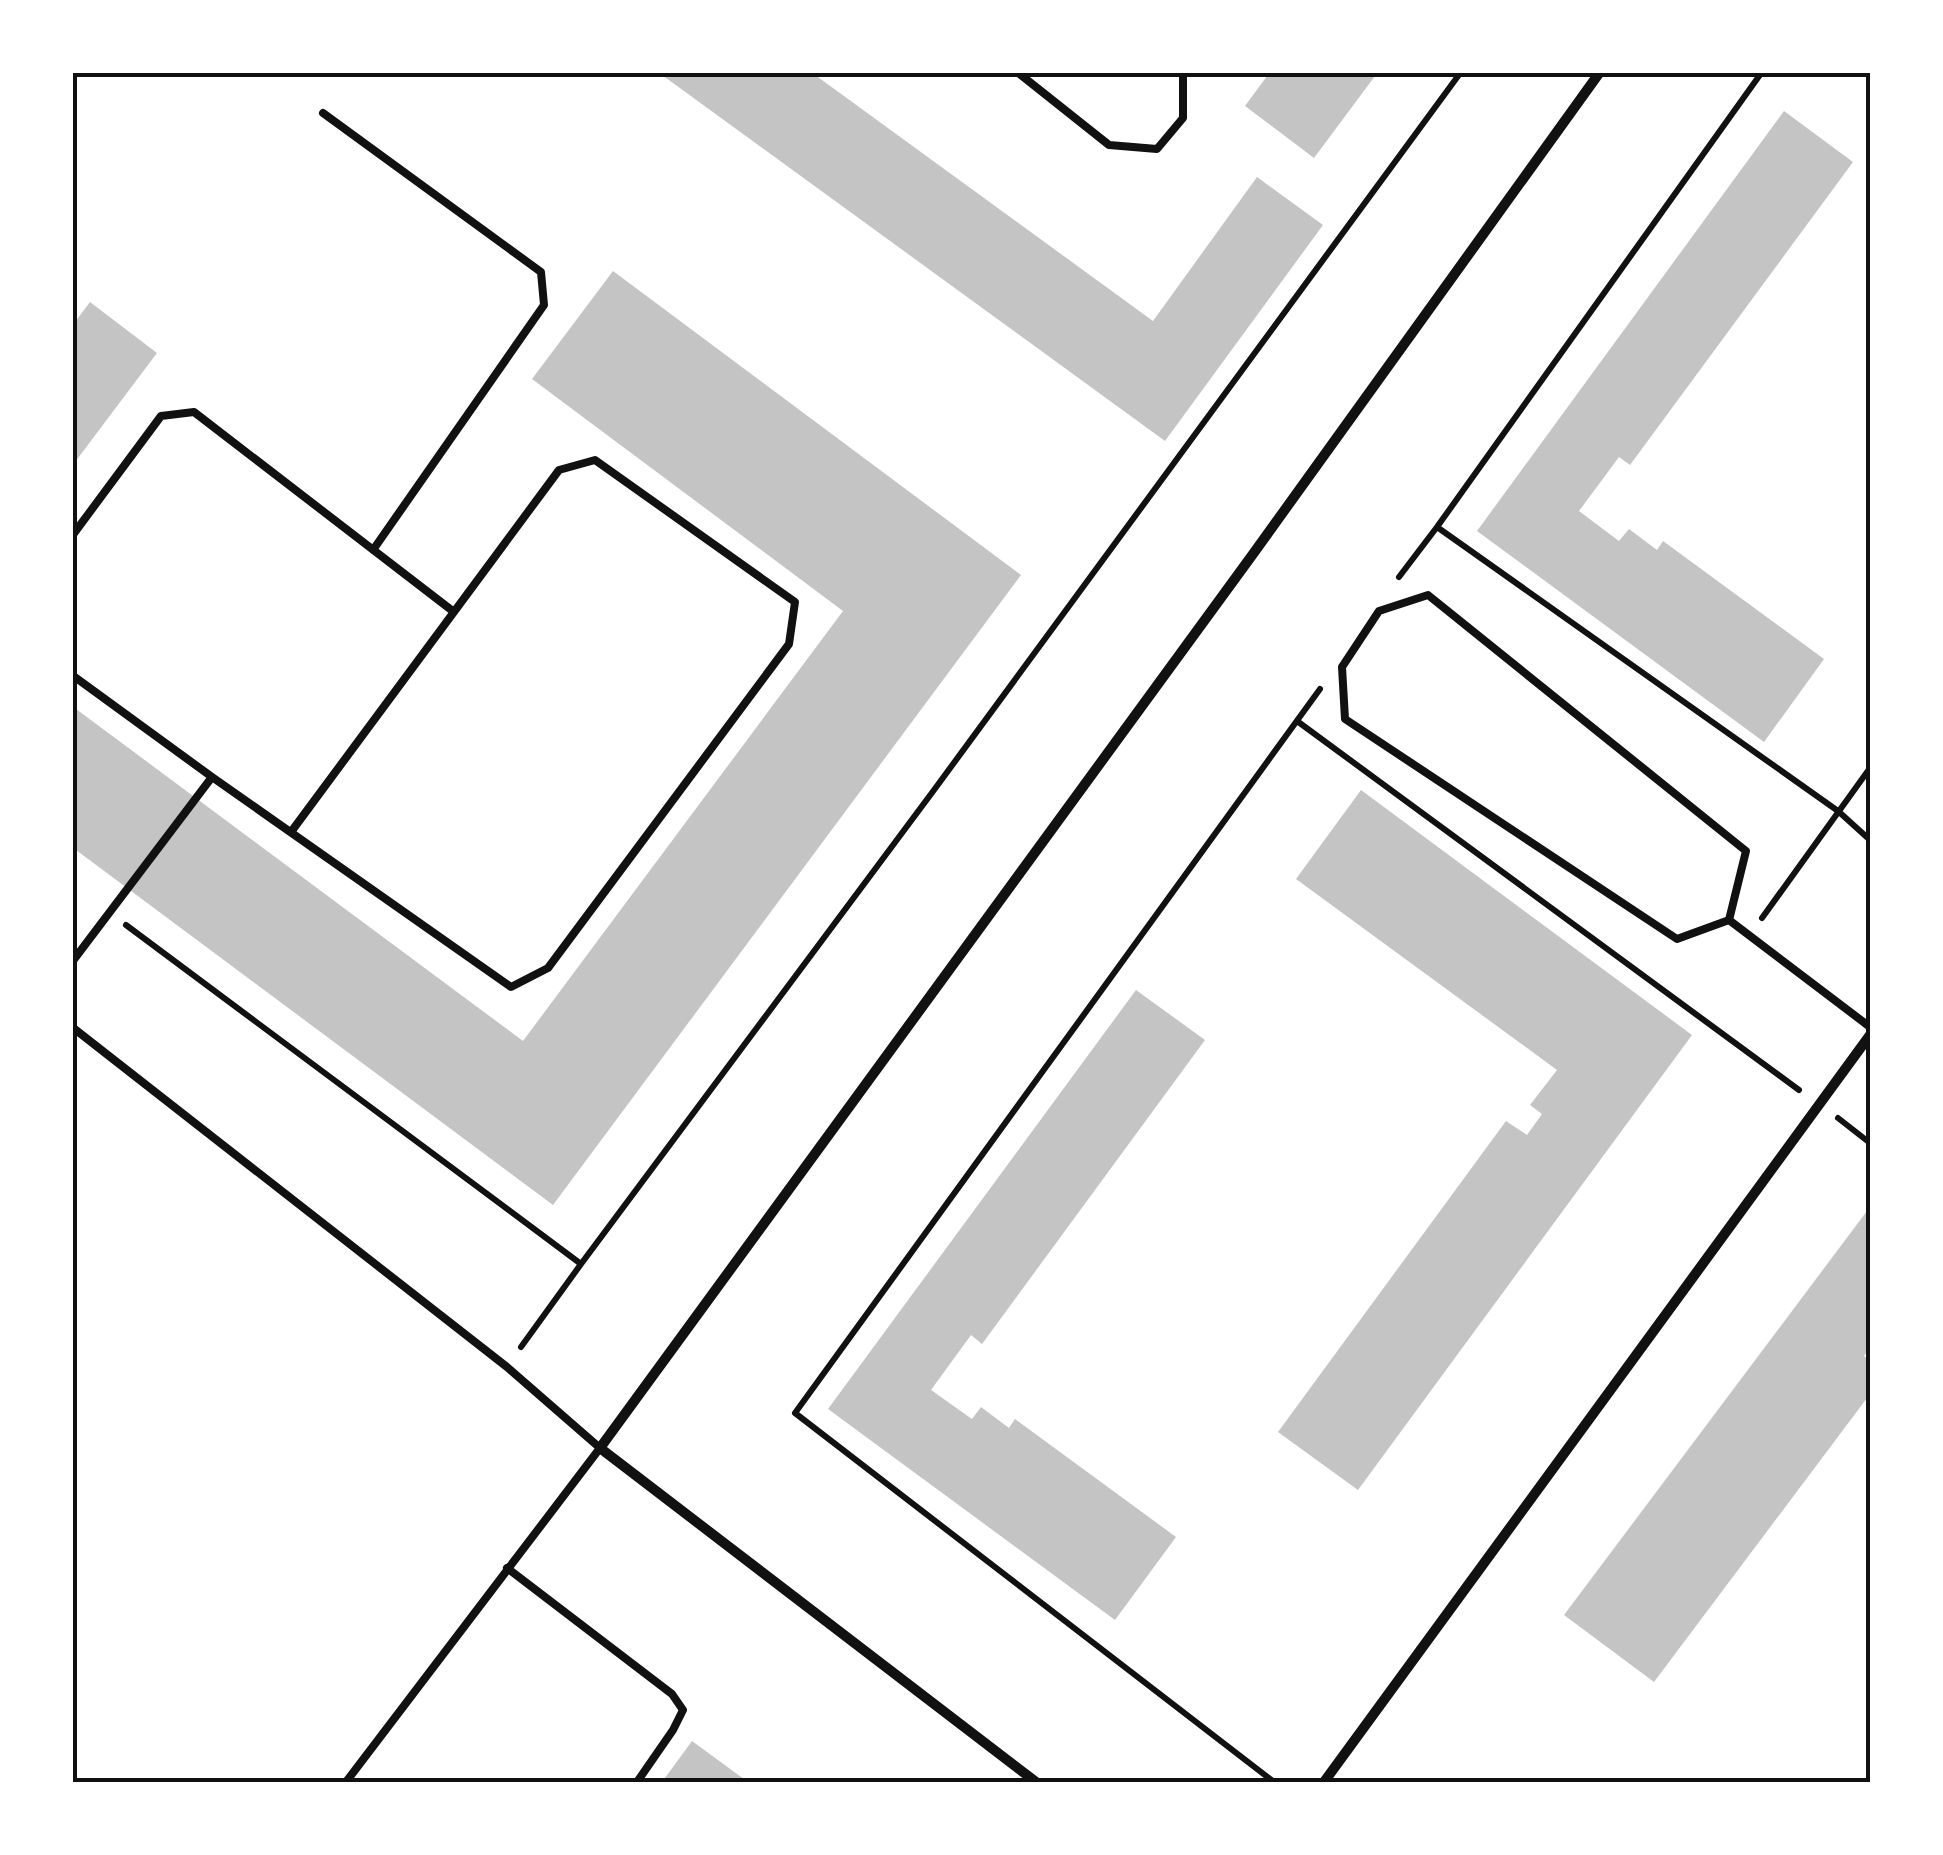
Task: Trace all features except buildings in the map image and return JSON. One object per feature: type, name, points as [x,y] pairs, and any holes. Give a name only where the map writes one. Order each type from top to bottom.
[{"type":"street","points":[[1036,1782],[600,1448],[1600,72]]},
{"type":"street","points":[[1324,1782],[1870,1035]]},
{"type":"lane","points":[[1017,72],[1109,145],[1157,148],[1183,118],[1183,72]]},
{"type":"lane","points":[[323,113],[540,272],[544,305],[373,550]]},
{"type":"lane","points":[[72,536],[161,416],[194,412],[454,612]]},
{"type":"lane","points":[[72,676],[290,832],[511,987],[548,968],[789,644],[795,602],[596,460],[559,470],[290,832]]},
{"type":"lane","points":[[1428,594],[1746,851],[1729,920],[1677,939],[1346,719],[1342,667],[1379,611],[1428,594]]},
{"type":"lane","points":[[72,962],[212,776]]},
{"type":"lane","points":[[1729,920],[1870,1026]]},
{"type":"lane","points":[[72,1027],[508,1367],[600,1448],[346,1782]]},
{"type":"lane","points":[[507,1568],[672,1694],[682,1710],[637,1782]]},
{"type":"path","points":[[508,1367],[580,1264],[1461,72]]},
{"type":"path","points":[[1398,578],[1762,72]]},
{"type":"path","points":[[1437,527],[1838,812],[1870,840]]},
{"type":"path","points":[[1274,1782],[795,1413],[1319,689]]},
{"type":"path","points":[[1297,721],[1870,1143]]},
{"type":"path","points":[[1750,935],[1870,768]]},
{"type":"path","points":[[109,912],[580,1264]]}]
